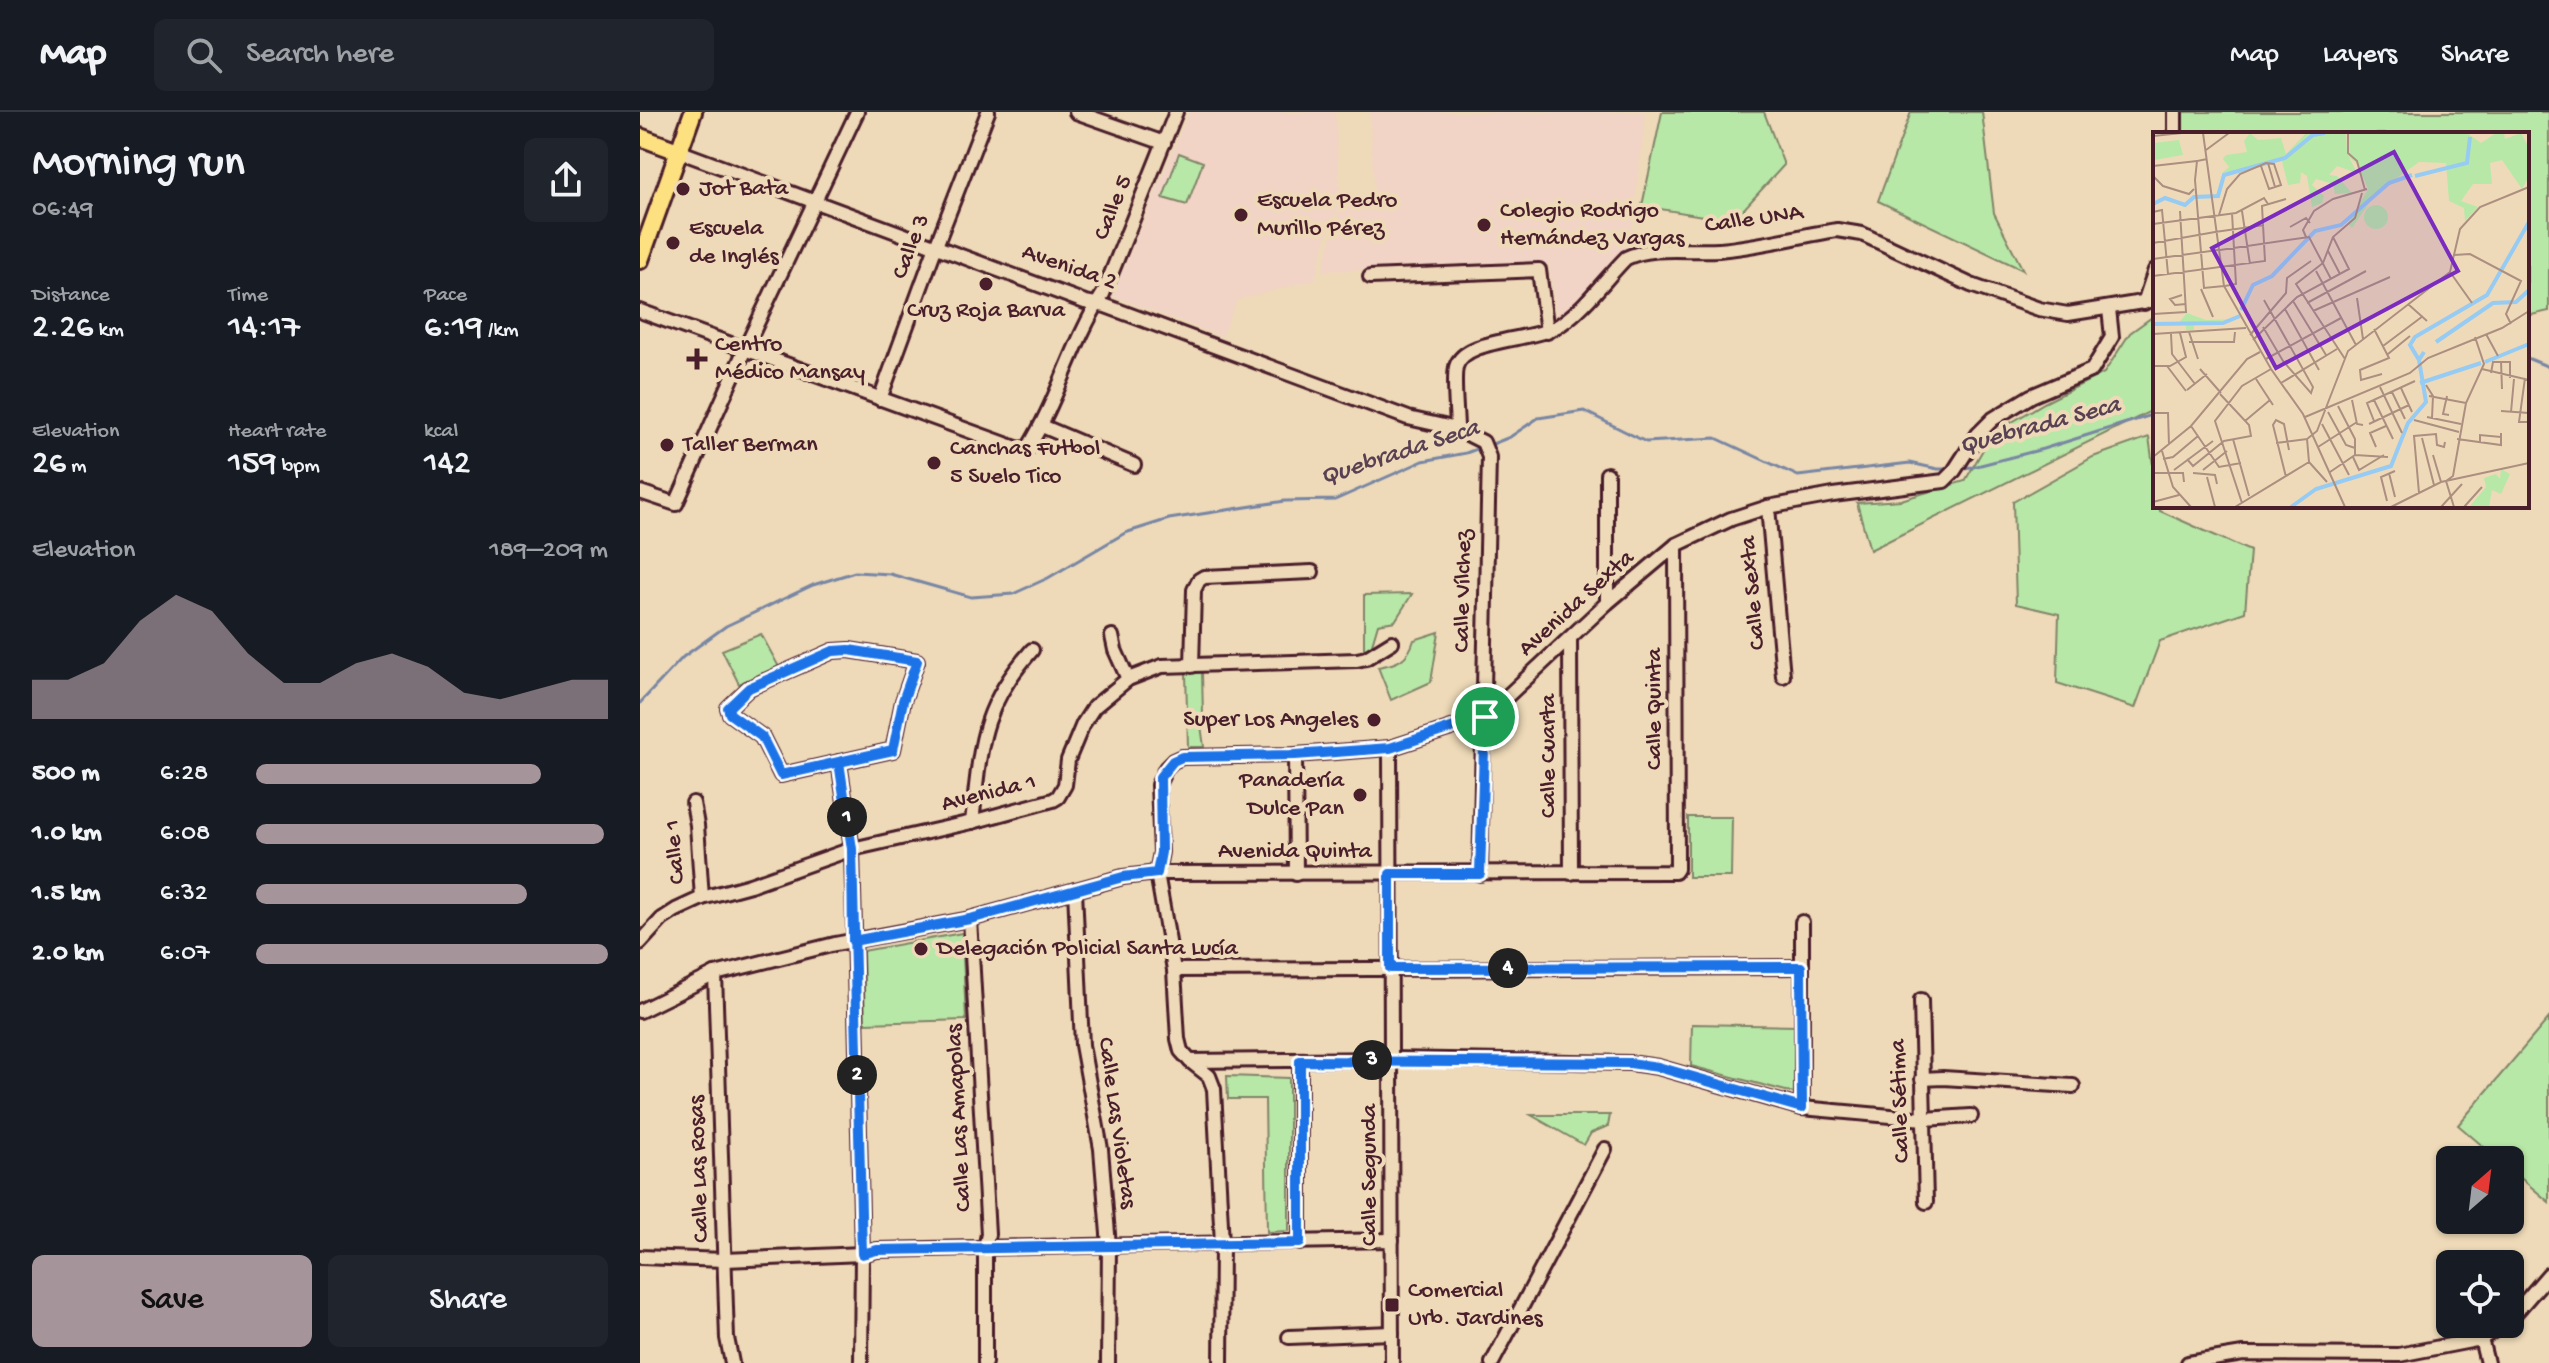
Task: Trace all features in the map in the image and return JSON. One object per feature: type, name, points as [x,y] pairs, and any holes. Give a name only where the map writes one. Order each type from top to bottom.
[{"type":"main road","points":[[640,260],[693,112]]},
{"type":"main road","name":"Avenida 2","points":[[640,137],[678,151]]},
{"type":"street","points":[[640,492],[676,504],[857,112]]},
{"type":"street","name":"Calle 3","points":[[880,399],[988,112]]},
{"type":"street","points":[[1076,112],[1164,143]]},
{"type":"street","name":"Calle 5","points":[[880,399],[1019,449],[1028,448],[1042,426],[1049,404],[1096,304],[1176,112]]},
{"type":"street","name":"Avenida 2","points":[[678,151],[1408,418],[1457,429],[1483,442],[1488,461]]},
{"type":"street","name":"Calle UNA","points":[[1457,429],[1456,367],[1465,354],[1479,346],[1547,332],[1572,314],[1626,258],[1638,252],[1722,250],[1837,230],[1862,234],[1971,285],[2039,309],[2068,314],[2150,301]]},
{"type":"street","points":[[1370,277],[1539,270],[1547,332]]},
{"type":"street","name":"Avenida Sexta","points":[[1157,873],[1161,852],[1160,777],[1173,761],[1182,757],[1295,755],[1390,748],[1485,717],[1607,603],[1676,545],[1731,519],[1768,507],[1944,481],[1978,434],[1993,419],[2031,396],[2092,370],[2112,337],[2109,309]]},
{"type":"street","points":[[640,311],[880,399]]},
{"type":"street","points":[[1042,426],[1134,465]]},
{"type":"street","name":"Calle Vílchez","points":[[1480,874],[1488,461]]},
{"type":"street","points":[[1607,474],[1607,603]]},
{"type":"street","name":"Calle Sexta","points":[[1768,507],[1783,676]]},
{"type":"street","name":"Calle Quinta","points":[[1675,872],[1676,545]]},
{"type":"street","points":[[1192,666],[1196,585],[1204,577],[1312,572]]},
{"type":"street","points":[[1112,636],[1128,679]]},
{"type":"street","name":"Calle Cuarta","points":[[1570,638],[1571,873]]},
{"type":"street","name":"Avenida 1","points":[[640,943],[662,919],[702,898],[750,885],[852,849],[972,822],[1058,797],[1065,785],[1068,760],[1083,724],[1094,707],[1128,679],[1162,666],[1357,660],[1392,642]]},
{"type":"street","points":[[849,650],[917,661],[903,701],[893,750],[839,762],[781,775],[762,737],[730,714],[728,708],[749,688],[833,651],[849,650]]},
{"type":"street","points":[[972,822],[986,722],[1009,676],[1032,650]]},
{"type":"street","name":"Calle Segunda","points":[[1390,748],[1392,1363]]},
{"type":"street","points":[[1295,755],[1296,874]]},
{"type":"street","points":[[839,762],[852,849],[862,1254],[861,1363]]},
{"type":"street","name":"Calle 1","points":[[693,803],[702,898]]},
{"type":"street","name":"Avenida Quinta","points":[[640,1011],[715,974],[853,941],[970,919],[1123,877],[1157,873],[1675,872]]},
{"type":"street","points":[[1157,873],[1174,970],[1181,1051],[1209,1076],[1214,1089],[1222,1244],[1221,1363]]},
{"type":"street","name":"Calle Las Violetas","points":[[1075,890],[1082,1045],[1101,1149],[1109,1246],[1108,1363]]},
{"type":"street","name":"Calle Las Amapolas","points":[[970,919],[988,1234],[985,1248],[985,1363]]},
{"type":"street","points":[[1802,922],[1802,1108]]},
{"type":"street","points":[[1174,970],[1801,967]]},
{"type":"street","name":"Calle Las Rosas","points":[[715,974],[727,1338],[732,1363]]},
{"type":"street","name":"Calle Sétima","points":[[1921,1000],[1926,1202]]},
{"type":"street","points":[[1190,1061],[1391,1059],[1630,1063],[1658,1067],[1802,1108],[1924,1119],[1971,1116]]},
{"type":"street","points":[[1300,1061],[1300,1243]]},
{"type":"street","points":[[1922,1079],[2073,1086]]},
{"type":"street","points":[[1492,1363],[1605,1149]]},
{"type":"street","points":[[640,1257],[725,1260],[862,1254],[877,1250],[1392,1240]]},
{"type":"street","points":[[2524,1306],[2545,1287],[2549,1274]]},
{"type":"street","points":[[1289,1337],[1392,1333]]},
{"type":"street","points":[[2188,1363],[2243,1354],[2399,1355],[2481,1339],[2487,1363]]},
{"type":"shaded area","points":[[1189,112],[1335,112],[1341,204],[1375,202],[1369,112],[1646,112],[1630,245],[1557,319],[1549,265],[1322,271],[1340,205],[1330,226],[1315,280],[1237,300],[1222,337],[1112,296]]},
{"type":"green space","points":[[1662,112],[1764,112],[1784,165],[1733,221],[1642,206]]},
{"type":"green space","points":[[1911,112],[1982,112],[1994,213],[2023,270],[1878,201]]},
{"type":"green space","points":[[2180,112],[2549,112],[2549,311],[2529,316],[2529,132],[2180,132]]},
{"type":"green space","points":[[1179,153],[1203,162],[1187,205],[1163,198]]},
{"type":"green space","points":[[2153,316],[2153,410],[1870,550],[1857,503],[1901,500],[1965,481],[1992,434],[2104,373],[2130,333]]},
{"type":"green space","points":[[2149,437],[2153,465],[2153,508],[2159,508],[2160,511],[2250,551],[2245,612],[2160,641],[2135,708],[2057,683],[2059,614],[2016,604],[2013,502],[2093,457]]},
{"type":"green space","points":[[1412,594],[1395,621],[1378,624],[1370,651],[1364,652],[1364,595]]},
{"type":"green space","points":[[1439,632],[1431,682],[1391,700],[1378,667],[1401,660],[1414,640]]},
{"type":"green space","points":[[761,634],[779,667],[739,684],[722,650]]},
{"type":"green space","points":[[1202,672],[1203,716],[1200,718],[1204,747],[1188,747],[1186,673]]},
{"type":"green space","points":[[1688,817],[1732,817],[1731,877],[1688,877]]},
{"type":"green space","points":[[962,933],[966,1020],[865,1023],[863,951]]},
{"type":"green space","points":[[2549,1018],[2549,1202],[2524,1181],[2524,1146],[2483,1146],[2458,1125]]},
{"type":"green space","points":[[1692,1024],[1799,1026],[1797,1094],[1691,1066]]},
{"type":"green space","points":[[1227,1076],[1289,1078],[1289,1231],[1267,1232],[1265,1099],[1228,1099]]},
{"type":"green space","points":[[1531,1115],[1610,1115],[1608,1126],[1591,1133],[1584,1145]]},
{"type":"waterway","name":"Quebrada Seca","points":[[2529,359],[2549,367]]},
{"type":"waterway","name":"Quebrada Seca","points":[[1490,445],[1510,437],[1538,418],[1584,411],[1646,442],[1716,438],[1798,476],[1910,463],[1949,469]]},
{"type":"waterway","name":"Quebrada Seca","points":[[1961,468],[2043,449],[2153,415]]},
{"type":"waterway","name":"Quebrada Seca","points":[[640,703],[683,657],[726,626],[813,585],[855,572],[890,574],[971,597],[1013,594],[1048,578],[1125,533],[1169,519],[1285,501],[1335,500],[1423,461],[1482,447]]},
{"type":"place","name":"Jot Bata","points":[[683,189]]},
{"type":"place","name":"Escuela Pedro Murillo Pérez","points":[[1241,215]]},
{"type":"place","name":"Colegio Rodrigo Hernández Vargas","points":[[1484,225]]},
{"type":"place","name":"Escuela de Inglés","points":[[673,243]]},
{"type":"place","name":"Cruz Roja Barva","points":[[986,284]]},
{"type":"place","name":"Centro Médico Mansay","points":[[697,359]]},
{"type":"place","name":"Taller Berman","points":[[667,445]]},
{"type":"place","name":"Canchas Futbol 5 Suelo Tico","points":[[934,463]]},
{"type":"place","name":"Super Los Angeles","points":[[1374,720]]},
{"type":"place","name":"Panadería Dulce Pan","points":[[1360,795]]},
{"type":"place","name":"Delegación Policial Santa Lucía","points":[[921,949]]},
{"type":"place","name":"Comercial Urb. Jardines","points":[[1392,1305]]},
{"type":"route","points":[[1485,717],[1390,748],[1295,755],[1182,757],[1166,768],[1158,785],[1161,852],[1157,873],[1123,877],[970,919],[853,941],[852,849],[839,762],[781,775],[762,737],[730,714],[728,708],[749,688],[840,649],[917,661],[903,701],[893,750],[839,762],[852,849],[853,941],[862,1254],[877,1250],[1300,1243],[1300,1061],[1391,1059],[1630,1063],[1658,1067],[1802,1108],[1801,967],[1390,968],[1390,874],[1480,874],[1485,717]]}]
